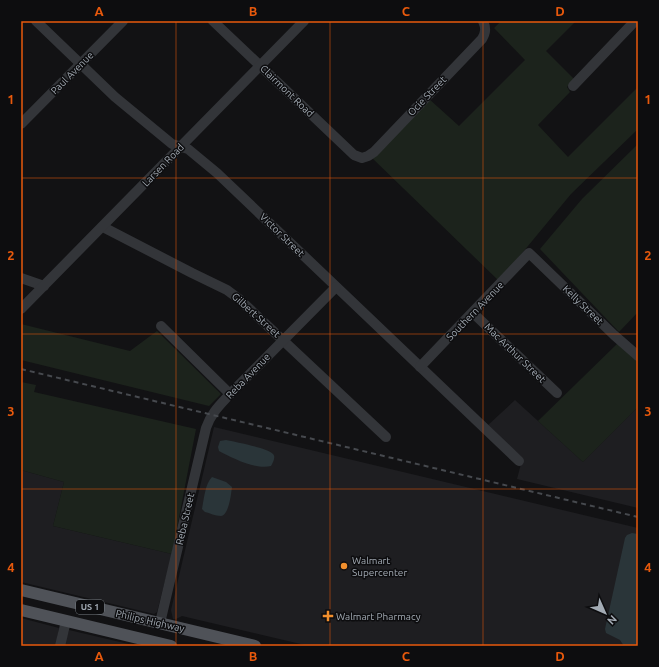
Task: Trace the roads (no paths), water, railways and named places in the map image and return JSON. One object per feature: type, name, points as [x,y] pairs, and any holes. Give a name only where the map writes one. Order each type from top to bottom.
[{"type":"main road","name":"Philips Highway","points":[[21,590],[255,646]]},
{"type":"main road","name":"Philips Highway","points":[[21,610],[171,646]]},
{"type":"main road","points":[[66,621],[72,614],[79,610],[100,615],[110,612]]},
{"type":"main road","points":[[116,633],[126,630],[147,633],[153,630],[160,623]]},
{"type":"street","name":"Victor Street","points":[[36,21],[115,97],[172,144],[193,153],[217,173],[519,461]]},
{"type":"street","name":"Paul Avenue","points":[[23,118],[123,21]]},
{"type":"street","name":"Clairmont Road","points":[[213,21],[354,155],[362,158]]},
{"type":"street","name":"Larsen Road","points":[[21,309],[304,21]]},
{"type":"street","points":[[573,86],[635,21]]},
{"type":"street","name":"Ocie Street","points":[[362,158],[374,152],[482,39],[485,34],[484,25]]},
{"type":"street","name":"Gilbert Street","points":[[103,227],[228,290],[386,437]]},
{"type":"street","name":"Southern Avenue","points":[[420,367],[529,253]]},
{"type":"street","name":"Kelly Street","points":[[529,253],[614,335],[638,356]]},
{"type":"street","points":[[21,278],[44,286]]},
{"type":"street","name":"Reba Avenue","points":[[211,415],[336,287]]},
{"type":"street","name":"Mac Arthur Street","points":[[473,313],[557,393]]},
{"type":"street","points":[[161,326],[230,394]]},
{"type":"street","name":"Reba Street","points":[[160,623],[206,428],[211,415]]},
{"type":"street","points":[[60,646],[66,621]]},
{"type":"railway","points":[[21,369],[638,517]]},
{"type":"place","name":"Walmart Supercenter","points":[[344,566]]},
{"type":"place","name":"Walmart Pharmacy","points":[[328,616]]}]
